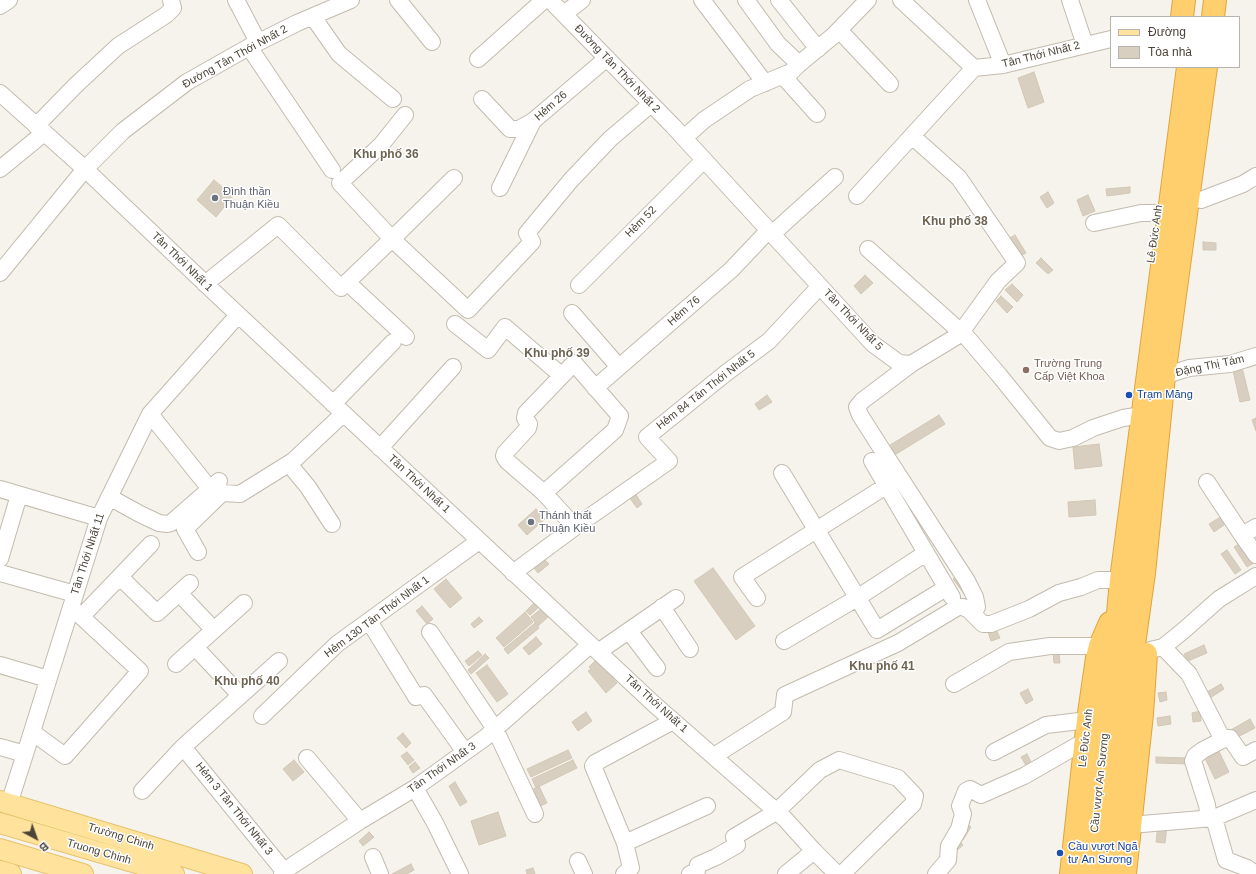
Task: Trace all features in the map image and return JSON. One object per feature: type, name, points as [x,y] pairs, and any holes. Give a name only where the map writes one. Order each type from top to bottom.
[{"type":"highway","points":[[1182,16],[1184,0]]},
{"type":"highway","points":[[1194,16],[1196,0]]},
{"type":"highway","points":[[1213,16],[1215,0]]},
{"type":"highway","points":[[1223,16],[1225,0]]},
{"type":"highway","name":"Lê Đức Anh","points":[[1143,407],[1135,374],[1158,213],[1176,68]]},
{"type":"highway","name":"Lê Đức Anh","points":[[1119,693],[1118,607],[1188,68]]},
{"type":"highway","points":[[1164,373],[1183,348],[1201,200],[1209,92],[1206,68]]},
{"type":"highway","points":[[1119,693],[1139,613],[1164,373],[1209,92],[1218,68]]},
{"type":"highway","name":"Lê Đức Anh","points":[[1071,874],[1087,730],[1100,646],[1118,607]]},
{"type":"highway","points":[[1125,874],[1142,714],[1154,649],[1139,613]]},
{"type":"highway","name":"Cầu vượt An Sương","points":[[1090,874],[1119,693]]},
{"type":"highway","name":"Cầu vượt An Sương","points":[[1106,874],[1119,693]]},
{"type":"main road","name":"Trường Chinh","points":[[4,802],[242,874]]},
{"type":"main road","name":"Truong Chinh","points":[[0,822],[174,874]]},
{"type":"main road","points":[[0,849],[83,874]]},
{"type":"main road","points":[[0,871],[11,874]]},
{"type":"street","points":[[0,6],[8,0]]},
{"type":"street","points":[[0,169],[40,129],[76,85],[118,46],[166,15],[173,8],[171,0]]},
{"type":"street","points":[[236,0],[254,45],[336,177],[392,239],[468,310],[532,242],[528,232],[571,180],[610,139],[651,104]]},
{"type":"street","name":"Đường Tân Thới Nhất 2","points":[[0,272],[84,169],[123,131],[187,82],[254,45],[351,0]]},
{"type":"street","points":[[398,0],[432,42]]},
{"type":"street","points":[[478,59],[544,0]]},
{"type":"street","name":"Đường Tân Thới Nhất 2","points":[[550,0],[684,138]]},
{"type":"street","points":[[564,14],[582,0]]},
{"type":"street","points":[[746,0],[778,44],[798,64]]},
{"type":"street","points":[[779,0],[818,49]]},
{"type":"street","points":[[684,138],[704,120],[750,89],[791,72],[798,64],[818,49],[839,30],[868,0]]},
{"type":"street","points":[[857,196],[974,68],[901,0]]},
{"type":"street","points":[[977,0],[1003,65]]},
{"type":"street","points":[[1070,0],[1085,44]]},
{"type":"street","points":[[709,3],[765,83]]},
{"type":"street","points":[[313,17],[339,54],[393,99]]},
{"type":"street","points":[[839,30],[890,84]]},
{"type":"street","name":"Tân Thới Nhất 2","points":[[974,68],[1003,65],[1110,39]]},
{"type":"street","name":"Hẻm 26","points":[[500,188],[533,121],[607,58]]},
{"type":"street","points":[[783,76],[817,114]]},
{"type":"street","name":"Tân Thới Nhất 1","points":[[0,93],[84,169],[513,573],[673,721],[776,812],[837,874]]},
{"type":"street","points":[[482,99],[510,129],[519,129],[533,121]]},
{"type":"street","points":[[336,177],[381,145],[405,115]]},
{"type":"street","points":[[912,136],[959,178],[1018,263],[998,281],[959,335],[912,364],[862,401],[857,407],[860,415],[975,597],[977,607],[973,614]]},
{"type":"street","name":"Tân Thới Nhất 5","points":[[684,138],[873,344],[899,363],[912,364]]},
{"type":"street","name":"Hẻm 52","points":[[579,284],[704,160]]},
{"type":"street","points":[[1201,200],[1243,184],[1256,176]]},
{"type":"street","name":"Hẻm 76","points":[[595,388],[731,270],[770,232],[835,177]]},
{"type":"street","points":[[205,284],[278,225],[341,288],[454,178]]},
{"type":"street","points":[[1094,223],[1141,213],[1158,213]]},
{"type":"street","points":[[868,249],[953,325],[959,335]]},
{"type":"street","points":[[198,552],[185,529],[222,493],[240,494],[289,464],[399,339],[347,282]]},
{"type":"street","name":"Hẻm 84 Tân Thới Nhất 5","points":[[513,573],[575,526],[669,461],[647,437],[726,373],[769,341],[820,286]]},
{"type":"street","points":[[572,313],[619,367]]},
{"type":"street","name":"Tân Thới Nhất 11","points":[[4,802],[25,754],[48,679],[76,606],[99,518],[109,497],[150,414],[238,315]]},
{"type":"street","points":[[455,324],[488,350],[505,327],[561,375]]},
{"type":"street","points":[[959,335],[965,335],[1050,438],[1059,441],[1073,438],[1093,428],[1123,418],[1143,407]]},
{"type":"street","name":"Đặng Thị Tám","points":[[1164,373],[1189,368],[1230,364],[1256,356]]},
{"type":"street","points":[[544,494],[615,430],[620,416],[574,363],[526,413],[525,418],[528,428],[504,456],[507,461],[544,494],[575,526]]},
{"type":"street","points":[[380,448],[453,367]]},
{"type":"street","points":[[109,497],[146,517],[163,524],[167,524],[171,523],[215,485],[150,414]]},
{"type":"street","points":[[872,462],[958,607]]},
{"type":"street","points":[[289,464],[309,488],[332,524]]},
{"type":"street","points":[[782,473],[877,630],[946,588]]},
{"type":"street","points":[[1207,482],[1249,531],[1256,555]]},
{"type":"street","points":[[757,598],[742,577],[886,486]]},
{"type":"street","points":[[0,489],[99,518]]},
{"type":"street","points":[[0,559],[19,495]]},
{"type":"street","name":"Hẻm 130 Tân Thới Nhất 1","points":[[262,716],[337,644],[479,541]]},
{"type":"street","points":[[76,606],[120,577],[151,544]]},
{"type":"street","points":[[784,641],[857,598],[926,553]]},
{"type":"street","points":[[0,573],[76,606],[140,670],[65,756],[32,732]]},
{"type":"street","points":[[120,577],[157,613],[184,588],[214,630]]},
{"type":"street","points":[[1223,740],[1189,674],[1154,649],[1183,631],[1219,599],[1255,578]]},
{"type":"street","points":[[714,756],[782,712],[785,695],[898,643],[958,607],[963,607],[983,624],[991,624],[1029,609],[1059,593],[1081,587],[1098,580],[1121,580]]},
{"type":"street","name":"Tân Thới Nhất 3","points":[[283,872],[360,821],[415,788],[495,729],[594,648],[629,631],[676,598]]},
{"type":"street","points":[[176,664],[244,603]]},
{"type":"street","points":[[662,607],[690,649]]},
{"type":"street","points":[[369,621],[416,697],[424,695],[465,752]]},
{"type":"street","points":[[629,631],[657,668]]},
{"type":"street","points":[[430,632],[495,729],[536,814]]},
{"type":"street","points":[[954,684],[1009,652],[1050,646],[1100,646]]},
{"type":"street","points":[[195,647],[240,695]]},
{"type":"street","points":[[142,791],[183,747],[279,661]]},
{"type":"street","points":[[0,665],[48,679]]},
{"type":"street","points":[[624,874],[631,868],[625,843],[593,766],[594,763],[673,721]]},
{"type":"street","points":[[994,752],[1046,725],[1087,730]]},
{"type":"street","points":[[939,871],[948,860],[949,846],[959,829],[963,814],[960,806],[966,791],[970,789],[981,795],[1024,776],[1087,730]]},
{"type":"street","points":[[1256,750],[1243,757],[1230,738],[1203,750],[1195,756],[1193,761],[1211,819],[1226,860],[1247,868],[1256,874]]},
{"type":"street","points":[[0,747],[25,754]]},
{"type":"street","name":"Hẻm 3 Tân Thới Nhất 3","points":[[183,747],[283,872]]},
{"type":"street","points":[[307,758],[360,821]]},
{"type":"street","points":[[690,874],[697,871],[698,864],[716,857],[736,845],[734,837],[776,812],[820,770],[839,760],[898,778],[916,796],[913,804],[842,874]]},
{"type":"street","points":[[415,788],[435,823],[460,874]]},
{"type":"street","points":[[1130,825],[1211,819],[1256,800]]},
{"type":"street","points":[[625,843],[707,806]]},
{"type":"street","points":[[786,874],[814,851]]},
{"type":"street","points":[[372,857],[380,874]]},
{"type":"building","points":[[1034,72],[1044,102],[1028,108],[1018,78]]},
{"type":"building","name":"Đình thần Thuận Kiều","points":[[214,180],[233,196],[216,217],[197,200]]},
{"type":"building","points":[[1130,187],[1130,193],[1107,196],[1106,189]]},
{"type":"building","points":[[1048,192],[1054,203],[1047,208],[1040,197]]},
{"type":"building","points":[[1088,195],[1095,211],[1083,216],[1077,200]]},
{"type":"building","points":[[1015,235],[1026,253],[1018,257],[1008,239]]},
{"type":"building","points":[[1203,242],[1216,243],[1216,250],[1203,250]]},
{"type":"building","points":[[1041,258],[1053,270],[1048,274],[1036,263]]},
{"type":"building","points":[[865,275],[873,283],[861,294],[854,286]]},
{"type":"building","points":[[1012,284],[1023,295],[1017,302],[1005,290]]},
{"type":"building","points":[[1001,296],[1013,307],[1007,313],[996,301]]},
{"type":"building","points":[[1241,363],[1250,400],[1240,402],[1232,366]]},
{"type":"building","points":[[767,395],[772,402],[759,410],[755,404]]},
{"type":"building","points":[[939,415],[945,424],[893,456],[887,447]]},
{"type":"building","points":[[1256,418],[1256,431],[1252,420]]},
{"type":"building","points":[[1099,444],[1102,466],[1075,469],[1073,447]]},
{"type":"building","points":[[633,490],[642,504],[637,508],[627,494]]},
{"type":"building","points":[[1095,500],[1096,515],[1069,517],[1068,502]]},
{"type":"building","name":"Thánh thất Thuận Kiều","points":[[536,509],[545,519],[527,535],[518,525]]},
{"type":"building","points":[[1222,516],[1227,523],[1214,532],[1209,524]]},
{"type":"building","points":[[1241,543],[1254,563],[1247,567],[1234,547]]},
{"type":"building","points":[[1227,550],[1241,570],[1235,574],[1221,554]]},
{"type":"building","points":[[544,559],[549,564],[538,573],[534,568]]},
{"type":"building","points":[[713,568],[755,626],[736,640],[694,581]]},
{"type":"building","points":[[958,575],[967,598],[953,579]]},
{"type":"building","points":[[446,579],[462,598],[450,608],[434,589]]},
{"type":"building","points":[[534,603],[538,608],[530,615],[526,611]]},
{"type":"building","points":[[422,606],[433,619],[427,624],[416,611]]},
{"type":"building","points":[[541,609],[548,617],[538,626],[531,617]]},
{"type":"building","points":[[525,612],[533,622],[504,647],[496,638]]},
{"type":"building","points":[[479,617],[483,621],[474,628],[471,624]]},
{"type":"building","points":[[535,623],[539,628],[508,654],[504,649]]},
{"type":"building","points":[[996,629],[1000,638],[991,641],[988,632]]},
{"type":"building","points":[[536,637],[542,644],[529,655],[523,648]]},
{"type":"building","points":[[1204,645],[1207,653],[1188,661],[1184,654]]},
{"type":"building","points":[[478,651],[482,655],[469,666],[465,661]]},
{"type":"building","points":[[1053,652],[1059,652],[1060,663],[1054,663]]},
{"type":"building","points":[[485,654],[489,658],[471,674],[468,670]]},
{"type":"building","points":[[595,661],[597,663],[599,662],[617,683],[606,693],[588,671],[591,669],[589,667]]},
{"type":"building","points":[[487,665],[508,694],[497,702],[476,673]]},
{"type":"building","points":[[1221,684],[1224,689],[1210,698],[1207,692]]},
{"type":"building","points":[[1028,689],[1033,700],[1026,704],[1020,693]]},
{"type":"building","points":[[1166,692],[1167,700],[1160,702],[1158,693]]},
{"type":"building","points":[[1200,711],[1201,721],[1193,722],[1192,713]]},
{"type":"building","points":[[586,712],[592,721],[578,731],[572,722]]},
{"type":"building","points":[[1170,716],[1171,724],[1158,726],[1157,718]]},
{"type":"building","points":[[1250,719],[1255,728],[1234,739],[1229,731]]},
{"type":"building","points":[[403,733],[411,743],[406,748],[397,738]]},
{"type":"building","points":[[1216,745],[1229,772],[1215,779],[1202,752]]},
{"type":"building","points":[[568,750],[572,758],[531,777],[527,769]]},
{"type":"building","points":[[407,752],[414,760],[408,765],[401,756]]},
{"type":"building","points":[[1027,754],[1033,766],[1028,769],[1021,757]]},
{"type":"building","points":[[1156,757],[1188,758],[1188,764],[1156,763]]},
{"type":"building","points":[[294,760],[304,772],[293,781],[283,769]]},
{"type":"building","points":[[573,760],[577,768],[536,788],[532,779]]},
{"type":"building","points":[[415,762],[420,768],[413,773],[409,767]]},
{"type":"building","points":[[455,782],[467,802],[460,806],[449,786]]},
{"type":"building","points":[[539,786],[547,803],[538,807],[530,791]]},
{"type":"building","points":[[498,812],[506,836],[479,845],[471,821]]},
{"type":"building","points":[[967,824],[971,827],[963,840],[958,837]]},
{"type":"building","points":[[1158,825],[1167,826],[1165,843],[1156,842]]},
{"type":"building","points":[[369,832],[374,837],[363,846],[359,841]]},
{"type":"building","points":[[959,840],[963,845],[954,853]]},
{"type":"building","points":[[411,864],[414,870],[407,874],[392,874]]},
{"type":"building","points":[[533,868],[535,874],[527,874],[526,870]]},
{"type":"place","name":"Đình thần Thuận Kiều","points":[[215,198]]},
{"type":"place","name":"Trường Trung Cấp Việt Khoa","points":[[1026,370]]},
{"type":"place","name":"Trạm Măng","points":[[1129,395]]},
{"type":"place","name":"Thánh thất Thuận Kiều","points":[[531,522]]},
{"type":"place","name":"Cầu vượt Ngã tư An Sương","points":[[1060,853]]},
{"type":"district","name":"Khu phố 36","points":[[386,155]]},
{"type":"district","name":"Khu phố 38","points":[[955,222]]},
{"type":"district","name":"Khu phố 39","points":[[557,354]]},
{"type":"district","name":"Khu phố 41","points":[[882,667]]},
{"type":"district","name":"Khu phố 40","points":[[247,682]]}]
